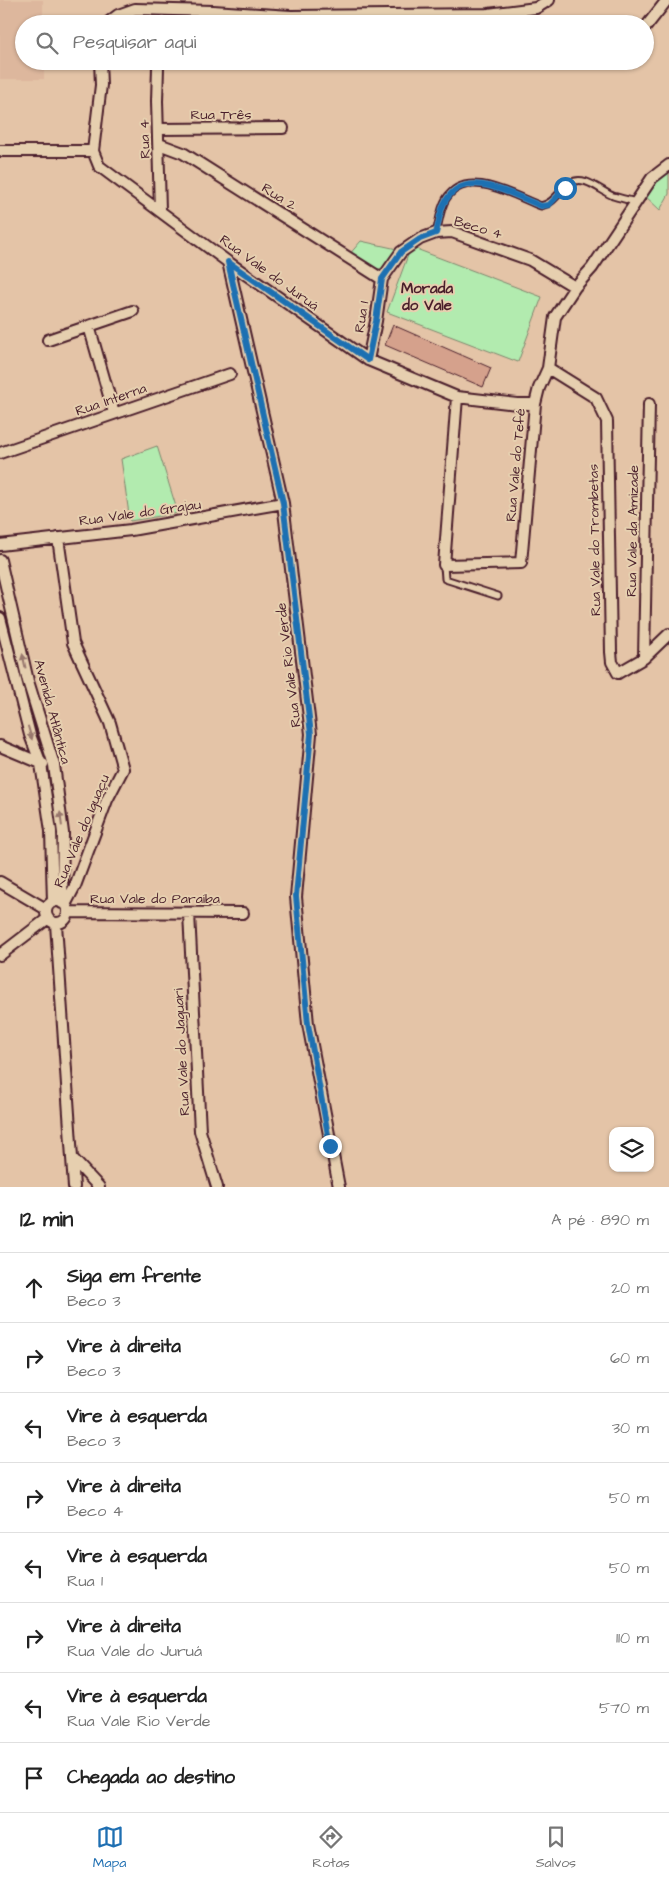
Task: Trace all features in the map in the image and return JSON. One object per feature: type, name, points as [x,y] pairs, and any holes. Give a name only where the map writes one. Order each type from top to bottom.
[{"type":"street","points":[[390,15],[488,14],[536,8],[549,0]]},
{"type":"street","points":[[654,17],[667,0]]},
{"type":"street","points":[[118,15],[135,9],[275,15]]},
{"type":"street","points":[[0,150],[93,151],[101,85],[100,70]]},
{"type":"street","name":"Rua 4","points":[[158,70],[160,210]]},
{"type":"street","name":"Rua Três","points":[[158,130],[284,128]]},
{"type":"street","name":"Rua 2","points":[[159,144],[183,153],[382,279]]},
{"type":"street","name":"Rua Vale do Juruá","points":[[93,151],[99,166],[228,262],[368,360],[457,397],[517,404],[535,404]]},
{"type":"street","name":"Rua Vale do Tefé","points":[[444,565],[521,563],[535,404],[548,368],[555,317],[575,288],[592,268],[652,178],[669,165]]},
{"type":"street","name":"Beco 4","points":[[382,279],[401,252],[420,239],[436,233],[452,232],[530,260],[575,288]]},
{"type":"street","name":"Rua Vale Rio Verde","points":[[228,262],[283,503],[311,734],[296,896],[308,1024],[338,1187]]},
{"type":"street","name":"Rua 1","points":[[368,360],[382,279]]},
{"type":"street","points":[[48,340],[133,311]]},
{"type":"street","points":[[89,326],[114,413]]},
{"type":"street","name":"Rua Vale do Trombetas","points":[[548,368],[596,398],[608,421],[609,577],[612,662],[618,673],[644,658],[669,634]]},
{"type":"street","name":"Rua Interna","points":[[0,453],[230,374]]},
{"type":"street","points":[[444,565],[457,397]]},
{"type":"street","name":"Rua Vale da Amizade","points":[[644,658],[649,404]]},
{"type":"street","name":"Rua Vale do Grajau","points":[[0,545],[131,530],[283,503]]},
{"type":"street","name":"Rua Vale do Iguaçu","points":[[57,911],[76,886],[108,800],[123,769],[110,723],[73,643],[58,538]]},
{"type":"street","name":"Avenida Atlântica","points":[[0,560],[28,681],[54,765],[63,833],[57,911]]},
{"type":"street","name":"Avenida Atlântica","points":[[0,618],[30,735],[41,764],[51,831],[74,1187]]},
{"type":"street","points":[[0,746],[41,764],[54,765]]},
{"type":"street","points":[[0,882],[57,911],[0,955]]},
{"type":"street","name":"Rua Vale do Paraíba","points":[[57,911],[243,913]]},
{"type":"street","name":"Rua Vale do Jaguari","points":[[188,913],[200,1131],[217,1187]]},
{"type":"street","points":[[73,1159],[99,1187]]},
{"type":"lane","points":[[436,233],[445,200],[455,189],[467,184],[481,183],[541,206],[549,205],[571,182],[577,180],[585,182],[612,196],[636,202]]},
{"type":"lane","points":[[444,565],[445,579],[498,596]]},
{"type":"shaded area","points":[[0,0],[43,0],[43,15],[15,15],[15,70],[44,70],[44,79],[0,79]]},
{"type":"green space","points":[[669,167],[669,194],[660,210],[643,194]]},
{"type":"green space","points":[[361,241],[397,249],[384,268],[372,270],[348,256]]},
{"type":"green space","points":[[411,247],[542,297],[518,362],[387,312]]},
{"type":"green space","points":[[157,446],[178,513],[130,521],[121,459]]},
{"type":"building","points":[[393,325],[491,368],[483,387],[385,345]]},
{"type":"district","name":"Morada do Vale","points":[[427,296]]},
{"type":"route","points":[[330,1146],[308,1024],[296,896],[311,734],[283,503],[228,262],[368,360],[382,279],[401,252],[420,239],[436,233],[445,200],[455,189],[467,184],[481,183],[541,206],[549,205],[565,188]]}]
